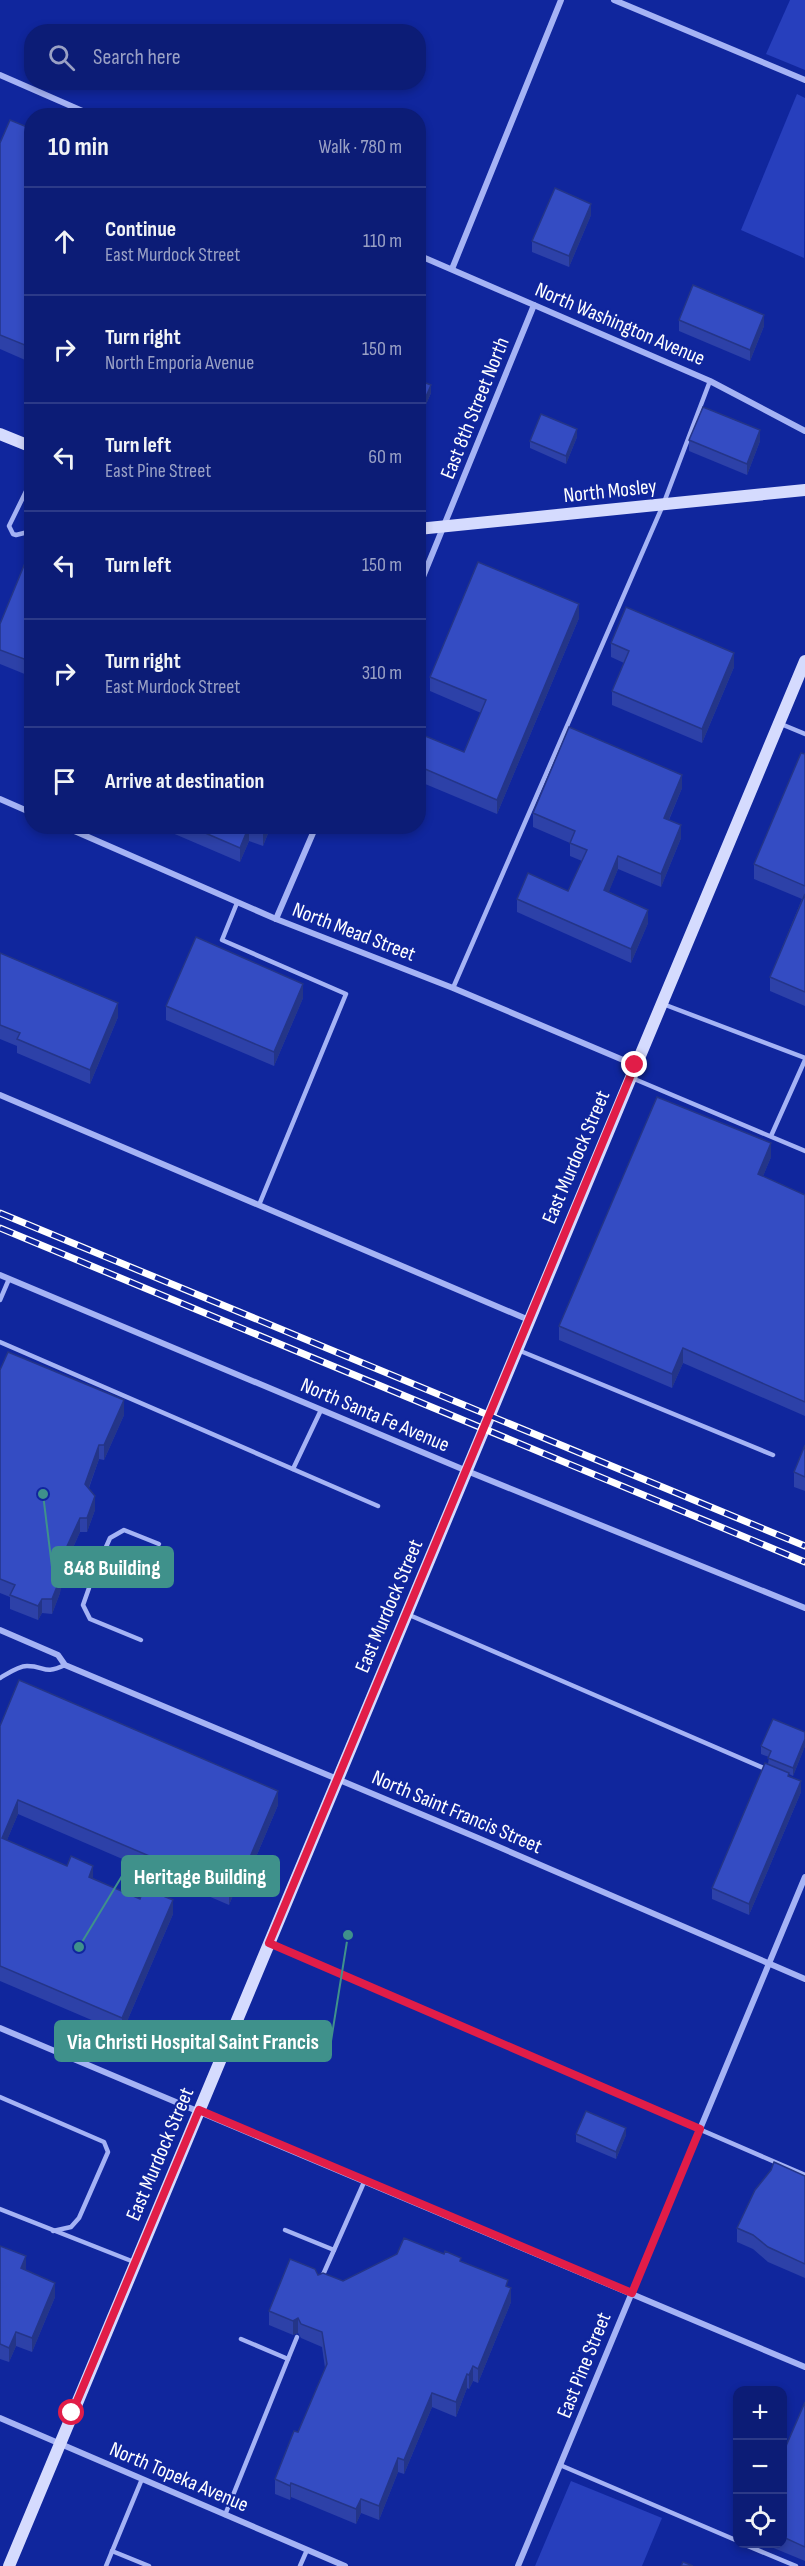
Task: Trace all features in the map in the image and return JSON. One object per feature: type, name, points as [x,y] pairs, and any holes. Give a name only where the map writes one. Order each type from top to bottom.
[{"type":"street","points":[[452,269],[561,0]]},
{"type":"street","points":[[614,0],[805,80]]},
{"type":"street","points":[[0,75],[24,85]]},
{"type":"street","points":[[34,90],[76,108]]},
{"type":"street","name":"North Washington Avenue","points":[[426,258],[710,381],[805,431]]},
{"type":"street","name":"East 8th Street North","points":[[426,571],[534,305]]},
{"type":"street","points":[[0,434],[24,444]]},
{"type":"street","name":"North Mosley","points":[[426,529],[805,490]]},
{"type":"street","name":"East Murdock Street","points":[[9,2566],[632,1071],[804,668]]},
{"type":"street","points":[[0,799],[24,810]]},
{"type":"street","name":"North Mead Street","points":[[81,834],[276,920],[453,988],[632,1071]]},
{"type":"street","points":[[276,920],[313,834]]},
{"type":"street","points":[[0,1095],[529,1320]]},
{"type":"street","name":"North Santa Fe Avenue","points":[[0,1275],[466,1471],[805,1608]]},
{"type":"street","name":"North Saint Francis Street","points":[[0,1630],[58,1655],[65,1665],[478,1838],[805,1979]]},
{"type":"street","name":"East Pine Street","points":[[518,2566],[805,1877]]},
{"type":"street","points":[[0,2028],[152,2094],[199,2110],[805,2367]]},
{"type":"street","name":"North Topeka Avenue","points":[[0,2418],[345,2566]]},
{"type":"lane","points":[[453,988],[663,505],[710,381]]},
{"type":"lane","points":[[24,495],[9,526],[13,534],[24,533]]},
{"type":"lane","points":[[779,723],[805,734]]},
{"type":"lane","points":[[237,903],[222,940],[346,994],[259,1205]]},
{"type":"lane","points":[[661,1003],[805,1059],[771,1136]]},
{"type":"lane","points":[[632,1071],[805,1152]]},
{"type":"lane","points":[[0,1300],[9,1279]]},
{"type":"lane","points":[[0,1342],[378,1506]]},
{"type":"lane","points":[[517,1350],[773,1455]]},
{"type":"lane","points":[[293,1469],[321,1410]]},
{"type":"lane","points":[[102,1556],[110,1538],[124,1530],[159,1544]]},
{"type":"lane","points":[[89,1588],[83,1605],[90,1619],[141,1640]]},
{"type":"lane","points":[[407,1614],[772,1772]]},
{"type":"lane","points":[[0,1678],[20,1667],[27,1666],[51,1671],[65,1665]]},
{"type":"lane","points":[[269,1943],[805,2175]]},
{"type":"lane","points":[[0,2097],[104,2142],[108,2152],[79,2218],[71,2227],[53,2231]]},
{"type":"lane","points":[[319,2285],[365,2180]]},
{"type":"lane","points":[[0,2209],[135,2263]]},
{"type":"lane","points":[[285,2230],[334,2250]]},
{"type":"lane","points":[[225,2515],[297,2337]]},
{"type":"lane","points":[[241,2339],[288,2359]]},
{"type":"lane","points":[[560,2465],[733,2539]]},
{"type":"lane","points":[[106,2566],[142,2479]]},
{"type":"lane","points":[[753,2548],[796,2566]]},
{"type":"lane","points":[[300,2566],[307,2550]]},
{"type":"lane","points":[[112,2551],[149,2566]]},
{"type":"shaded area","points":[[790,0],[805,0],[805,70],[766,54]]},
{"type":"shaded area","points":[[797,94],[805,98],[804,258],[741,230]]},
{"type":"shaded area","points":[[571,2481],[662,2518],[642,2566],[535,2566]]},
{"type":"building","points":[[10,120],[24,126],[24,345],[0,335],[0,143]]},
{"type":"building","points":[[555,188],[591,204],[569,256],[532,241]]},
{"type":"building","points":[[693,285],[764,315],[750,350],[679,320]]},
{"type":"building","points":[[426,383],[431,385],[426,396]]},
{"type":"building","points":[[703,407],[760,430],[747,464],[689,440]]},
{"type":"building","points":[[541,414],[577,429],[566,456],[530,441]]},
{"type":"building","points":[[478,562],[579,604],[497,800],[426,769],[426,736],[464,752],[486,700],[430,677]]},
{"type":"building","points":[[24,566],[24,659],[0,650],[0,624]]},
{"type":"building","points":[[626,607],[734,653],[702,729],[612,691],[629,651],[611,643]]},
{"type":"building","points":[[569,727],[682,775],[664,818],[681,825],[661,874],[618,856],[604,890],[648,910],[631,949],[517,899],[528,873],[568,891],[587,850],[570,843],[575,831],[533,813]]},
{"type":"building","points":[[801,753],[805,754],[805,886],[754,864]]},
{"type":"building","points":[[208,834],[246,834],[240,848]]},
{"type":"building","points":[[805,894],[805,992],[770,977]]},
{"type":"building","points":[[196,937],[303,984],[274,1052],[166,1006]]},
{"type":"building","points":[[0,953],[118,1003],[90,1070],[17,1039],[20,1033],[0,1025]]},
{"type":"building","points":[[657,1097],[771,1143],[758,1174],[805,1195],[805,1402],[683,1348],[672,1374],[559,1326]]},
{"type":"building","points":[[8,1352],[124,1400],[104,1445],[99,1445],[85,1484],[95,1496],[87,1518],[80,1518],[63,1555],[60,1579],[52,1599],[42,1599],[38,1606],[10,1595],[15,1585],[0,1579],[0,1370]]},
{"type":"building","points":[[805,1445],[805,1477],[794,1472]]},
{"type":"building","points":[[19,1680],[278,1791],[242,1876],[236,1874],[229,1890],[18,1800],[2,1838],[67,1866],[71,1856],[93,1866],[89,1877],[140,1899],[144,1888],[173,1900],[122,2018],[0,1966],[0,1726]]},
{"type":"building","points":[[773,1719],[805,1732],[805,1739],[793,1768],[768,1758],[771,1751],[761,1746]]},
{"type":"building","points":[[765,1763],[801,1781],[749,1904],[712,1888]]},
{"type":"building","points":[[586,2111],[626,2128],[616,2152],[576,2134]]},
{"type":"building","points":[[774,2162],[805,2176],[805,2264],[768,2247],[753,2235],[737,2228],[755,2190],[771,2170]]},
{"type":"building","points":[[404,2238],[444,2254],[445,2251],[461,2258],[460,2261],[508,2280],[506,2286],[511,2288],[478,2369],[473,2366],[469,2375],[467,2374],[456,2402],[432,2393],[404,2460],[398,2458],[379,2506],[361,2499],[356,2509],[291,2483],[290,2486],[275,2479],[294,2431],[298,2432],[327,2364],[322,2332],[301,2324],[298,2318],[293,2321],[269,2311],[290,2259],[315,2269],[318,2275],[323,2273],[343,2281],[397,2254]]},
{"type":"building","points":[[0,2246],[26,2256],[21,2268],[55,2283],[32,2338],[16,2332],[9,2348],[0,2344]]},
{"type":"building","points":[[805,2402],[805,2547],[787,2539],[787,2444]]},
{"type":"building","points":[[683,2562],[693,2566],[681,2566]]},
{"type":"railway","points":[[0,1213],[805,1546]]},
{"type":"railway","points":[[0,1228],[805,1562]]},
{"type":"place","name":"848 Building","points":[[43,1494]]},
{"type":"place","name":"Via Christi Hospital Saint Francis","points":[[348,1935]]},
{"type":"place","name":"Heritage Building","points":[[79,1947]]},
{"type":"route","points":[[72,2413],[199,2110],[632,2293],[700,2129],[269,1943],[635,1065]]}]
